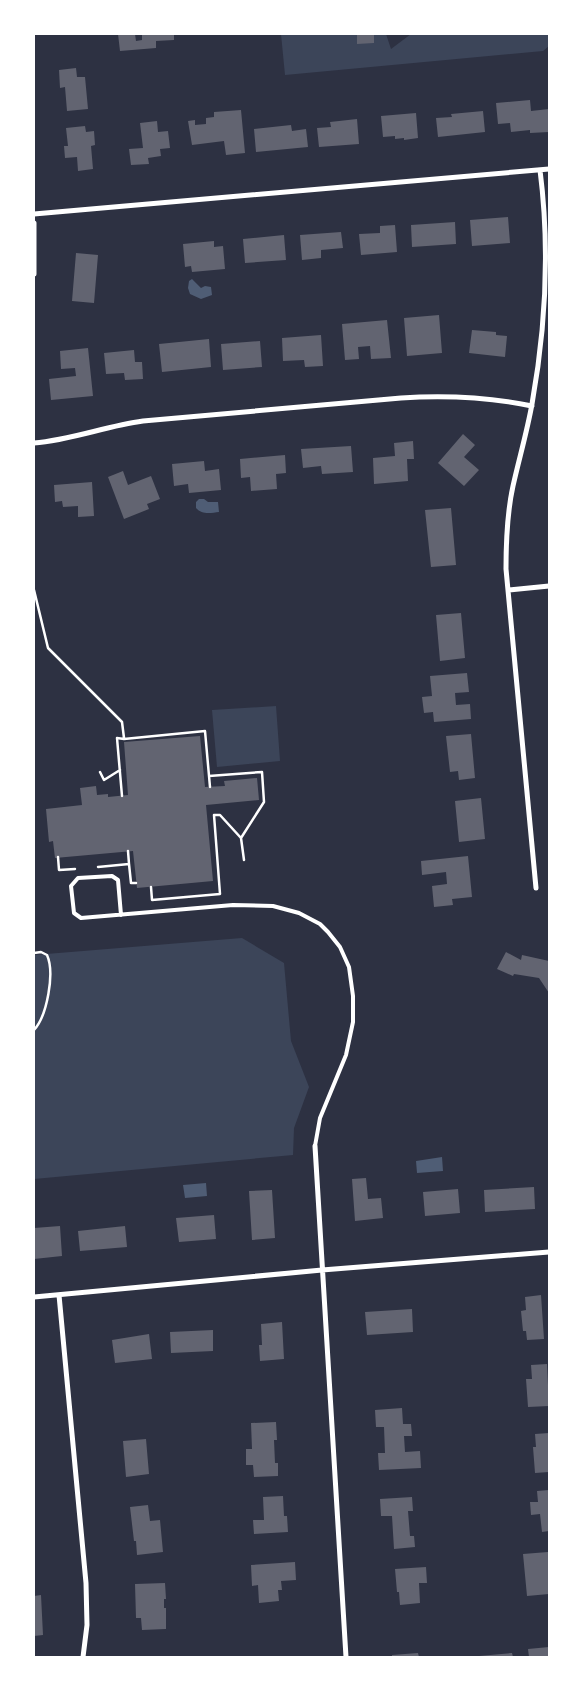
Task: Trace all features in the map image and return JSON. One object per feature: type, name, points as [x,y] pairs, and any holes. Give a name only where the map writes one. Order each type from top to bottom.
[{"type":"street","points":[[34,214],[549,169]]},
{"type":"street","points":[[536,888],[508,590],[506,547],[508,516],[513,486],[532,406],[541,347],[546,288],[546,229],[540,170]]},
{"type":"street","points":[[34,223],[34,274]]},
{"type":"street","points":[[34,443],[57,441],[113,426],[143,421],[401,398],[428,396],[480,398],[532,406]]},
{"type":"street","points":[[508,590],[549,586]]},
{"type":"street","points":[[315,1146],[346,1657]]},
{"type":"street","points":[[34,1297],[322,1270],[549,1252]]},
{"type":"street","points":[[59,1295],[86,1583],[84,1657]]},
{"type":"lane","points":[[122,915],[118,880],[112,876],[78,878],[71,886],[74,913],[81,918],[122,915],[233,905],[273,906],[299,913],[320,924],[328,932],[340,947],[349,967],[353,996],[353,1022],[346,1055],[320,1118],[315,1146]]},
{"type":"path","points":[[34,590],[48,648],[122,722],[124,739]]},
{"type":"path","points":[[122,796],[117,738],[124,739],[205,731],[210,787]]},
{"type":"path","points":[[100,772],[104,780],[120,770]]},
{"type":"path","points":[[209,776],[262,772],[264,802],[241,838]]},
{"type":"path","points":[[151,887],[152,900],[220,894],[214,815],[220,815],[241,838],[244,860]]},
{"type":"path","points":[[128,851],[131,883],[136,883]]},
{"type":"path","points":[[58,857],[59,870],[77,868]]},
{"type":"path","points":[[94,867],[129,864]]},
{"type":"path","points":[[34,953],[41,952],[47,955],[49,970],[44,1015],[34,1030]]},
{"type":"shaded area","points":[[281,34],[386,34],[391,49],[411,34],[549,34],[549,46],[543,51],[285,75]]},
{"type":"shaded area","points":[[192,279],[201,288],[205,286],[211,287],[212,295],[201,299],[190,294],[188,288],[189,281]]},
{"type":"shaded area","points":[[199,499],[204,499],[208,502],[218,502],[219,512],[201,512],[196,508],[196,502]]},
{"type":"shaded area","points":[[276,706],[280,761],[217,767],[212,710]]},
{"type":"shaded area","points":[[242,938],[284,963],[291,1041],[309,1087],[294,1128],[293,1155],[34,1179],[34,955]]},
{"type":"shaded area","points":[[442,1157],[443,1171],[417,1173],[416,1161]]},
{"type":"shaded area","points":[[206,1183],[207,1196],[185,1198],[183,1185]]},
{"type":"building","points":[[118,34],[135,34],[136,41],[142,40],[142,34],[174,34],[174,40],[156,41],[156,48],[120,51]]},
{"type":"building","points":[[357,34],[374,34],[374,43],[357,44]]},
{"type":"building","points":[[76,68],[77,77],[85,77],[88,109],[67,111],[65,87],[60,88],[59,70]]},
{"type":"building","points":[[530,100],[531,111],[549,109],[549,132],[530,133],[530,130],[511,132],[510,123],[498,124],[496,103]]},
{"type":"building","points":[[241,110],[245,153],[226,155],[224,141],[192,145],[188,121],[195,120],[195,125],[206,124],[206,118],[214,117],[214,112]]},
{"type":"building","points":[[483,111],[485,132],[438,137],[436,118],[452,117],[451,114]]},
{"type":"building","points":[[416,113],[418,138],[404,140],[404,138],[395,139],[395,136],[383,137],[381,116]]},
{"type":"building","points":[[357,119],[359,144],[319,147],[317,128],[331,127],[330,122]]},
{"type":"building","points":[[157,121],[158,132],[168,131],[170,148],[160,149],[161,156],[148,158],[149,164],[131,165],[129,149],[143,148],[140,123]]},
{"type":"building","points":[[291,125],[292,131],[306,129],[308,147],[256,152],[254,129]]},
{"type":"building","points":[[85,126],[86,132],[94,131],[95,145],[91,146],[93,169],[78,171],[77,157],[65,158],[64,146],[68,146],[66,128]]},
{"type":"building","points":[[508,217],[510,243],[472,246],[470,220]]},
{"type":"building","points":[[455,222],[456,244],[412,247],[411,225]]},
{"type":"building","points":[[395,225],[397,252],[361,255],[359,234],[380,233],[380,226]]},
{"type":"building","points":[[341,232],[343,248],[321,250],[321,258],[302,260],[300,235]]},
{"type":"building","points":[[284,235],[286,260],[245,263],[243,239]]},
{"type":"building","points":[[214,241],[214,247],[223,246],[225,269],[192,272],[191,266],[185,267],[183,244]]},
{"type":"building","points":[[76,253],[98,255],[94,303],[72,301]]},
{"type":"building","points":[[439,315],[442,353],[407,356],[404,318]]},
{"type":"building","points":[[387,320],[391,358],[371,359],[370,346],[358,347],[359,359],[345,360],[342,324]]},
{"type":"building","points":[[472,330],[496,332],[496,335],[507,336],[505,357],[469,353]]},
{"type":"building","points":[[321,335],[323,366],[305,367],[304,360],[283,361],[282,338]]},
{"type":"building","points":[[209,339],[211,367],[162,372],[159,344]]},
{"type":"building","points":[[260,341],[262,367],[223,370],[221,344]]},
{"type":"building","points":[[88,348],[93,396],[51,400],[49,379],[76,376],[75,368],[61,369],[60,351]]},
{"type":"building","points":[[134,350],[135,362],[142,362],[143,379],[125,380],[124,373],[106,374],[104,353]]},
{"type":"building","points":[[463,434],[475,445],[464,457],[479,470],[464,486],[438,463]]},
{"type":"building","points":[[413,441],[414,459],[407,459],[408,481],[374,484],[373,458],[395,456],[394,443]]},
{"type":"building","points":[[351,446],[353,472],[322,474],[321,466],[303,468],[301,449]]},
{"type":"building","points":[[285,455],[286,473],[276,474],[277,489],[251,491],[250,477],[241,478],[240,459]]},
{"type":"building","points":[[204,461],[205,471],[219,469],[221,490],[189,493],[188,484],[174,486],[172,464]]},
{"type":"building","points":[[123,471],[128,485],[151,476],[160,499],[147,504],[149,509],[124,519],[108,477]]},
{"type":"building","points":[[92,482],[94,516],[78,517],[78,506],[63,507],[62,501],[55,502],[54,485]]},
{"type":"building","points":[[451,508],[456,565],[431,567],[425,510]]},
{"type":"building","points":[[461,613],[465,658],[440,661],[436,615]]},
{"type":"building","points":[[467,673],[469,692],[455,693],[456,705],[470,704],[471,719],[434,722],[433,712],[424,713],[422,697],[432,696],[430,676]]},
{"type":"building","points":[[471,734],[475,778],[459,780],[458,771],[450,772],[446,736]]},
{"type":"building","points":[[200,736],[205,787],[225,786],[224,781],[257,778],[259,800],[206,805],[213,881],[137,888],[133,851],[55,858],[53,841],[49,842],[46,809],[82,805],[80,788],[96,786],[97,795],[108,794],[108,797],[128,795],[124,742]]},
{"type":"building","points":[[481,798],[485,839],[459,842],[455,801]]},
{"type":"building","points":[[468,856],[472,897],[452,899],[453,905],[434,907],[432,886],[447,884],[446,872],[422,875],[421,861]]},
{"type":"building","points":[[506,952],[521,960],[522,955],[549,961],[549,993],[539,978],[514,974],[513,976],[497,969]]},
{"type":"building","points":[[366,1178],[368,1199],[381,1198],[383,1218],[355,1221],[352,1179]]},
{"type":"building","points":[[534,1187],[535,1209],[485,1212],[484,1190]]},
{"type":"building","points":[[458,1189],[460,1213],[425,1216],[423,1192]]},
{"type":"building","points":[[272,1190],[275,1238],[252,1240],[249,1191]]},
{"type":"building","points":[[214,1215],[216,1239],[179,1242],[176,1218]]},
{"type":"building","points":[[60,1226],[62,1256],[34,1259],[34,1228]]},
{"type":"building","points":[[125,1226],[127,1247],[80,1251],[78,1231]]},
{"type":"building","points":[[541,1295],[544,1339],[527,1340],[526,1331],[523,1331],[521,1311],[526,1310],[525,1297]]},
{"type":"building","points":[[412,1309],[413,1332],[367,1335],[365,1312]]},
{"type":"building","points":[[282,1322],[284,1359],[260,1361],[259,1345],[262,1345],[261,1324]]},
{"type":"building","points":[[213,1330],[213,1351],[171,1353],[170,1332]]},
{"type":"building","points":[[149,1334],[152,1359],[115,1363],[112,1340]]},
{"type":"building","points":[[547,1364],[549,1406],[528,1407],[526,1379],[532,1379],[531,1365]]},
{"type":"building","points":[[402,1408],[403,1424],[411,1424],[412,1436],[404,1436],[405,1452],[420,1451],[421,1468],[379,1470],[378,1453],[385,1453],[384,1427],[376,1427],[375,1410]]},
{"type":"building","points":[[276,1422],[277,1440],[274,1440],[275,1463],[278,1463],[278,1476],[254,1477],[253,1465],[246,1465],[246,1449],[252,1449],[251,1423]]},
{"type":"building","points":[[549,1433],[549,1472],[535,1473],[533,1447],[536,1447],[535,1434]]},
{"type":"building","points":[[146,1439],[149,1474],[126,1477],[123,1441]]},
{"type":"building","points":[[549,1490],[549,1531],[542,1532],[540,1514],[531,1515],[530,1502],[538,1502],[537,1491]]},
{"type":"building","points":[[283,1496],[284,1516],[287,1516],[288,1532],[254,1534],[253,1520],[264,1520],[263,1497]]},
{"type":"building","points":[[412,1497],[413,1511],[408,1511],[410,1536],[414,1536],[415,1547],[394,1549],[392,1516],[381,1516],[380,1499]]},
{"type":"building","points":[[148,1505],[150,1521],[160,1520],[163,1552],[137,1555],[130,1507]]},
{"type":"building","points":[[548,1552],[549,1594],[527,1596],[523,1554]]},
{"type":"building","points":[[295,1562],[296,1580],[281,1581],[282,1590],[278,1590],[279,1601],[259,1603],[258,1585],[252,1586],[251,1565]]},
{"type":"building","points":[[426,1567],[427,1583],[419,1583],[420,1603],[400,1605],[395,1569]]},
{"type":"building","points":[[165,1583],[166,1599],[164,1599],[164,1608],[166,1608],[166,1629],[142,1630],[141,1618],[136,1618],[135,1584]]},
{"type":"building","points":[[41,1595],[43,1635],[34,1636],[34,1596]]},
{"type":"building","points":[[549,1647],[549,1657],[529,1657],[528,1649]]},
{"type":"building","points":[[418,1653],[419,1657],[392,1657],[392,1655]]},
{"type":"building","points":[[512,1653],[513,1657],[479,1657],[479,1656]]}]
